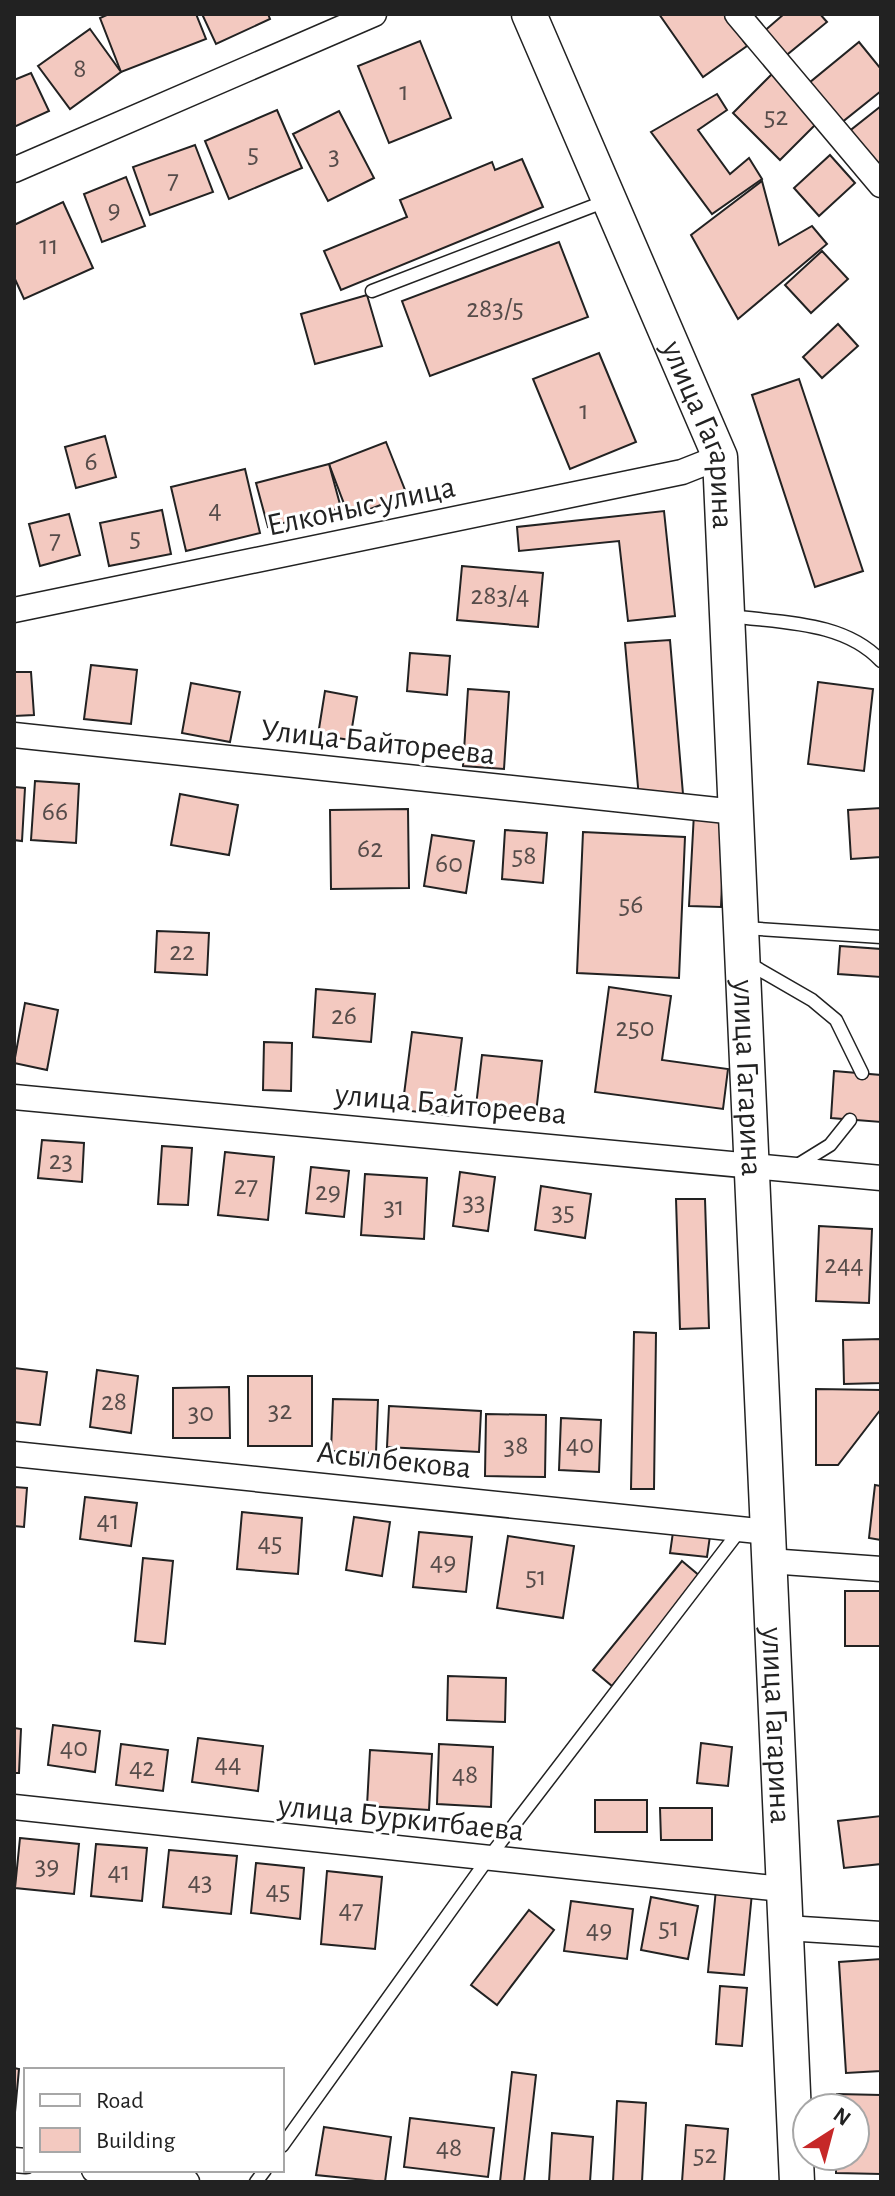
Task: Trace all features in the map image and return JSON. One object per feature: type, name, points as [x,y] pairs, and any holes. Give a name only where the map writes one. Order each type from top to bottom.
[{"type":"main road","name":"улица Гагарина","points":[[529,14],[720,457],[752,1163],[760,1540],[786,1928],[797,2182]]},
{"type":"street","points":[[14,170],[374,14]]},
{"type":"street","points":[[737,14],[881,185]]},
{"type":"street","name":"Елконыс улица","points":[[14,610],[682,472],[720,457]]},
{"type":"street","name":"Улица Байтореева","points":[[14,735],[736,812]]},
{"type":"street","name":"улица Байтореева","points":[[14,1097],[752,1163],[881,1178]]},
{"type":"street","name":"Асылбекова","points":[[14,1454],[760,1540],[881,1569]]},
{"type":"street","name":"улица Буркитбаева","points":[[14,1807],[487,1860],[782,1889]]},
{"type":"street","points":[[786,1928],[881,1934]]},
{"type":"street","points":[[110,2172],[187,2182]]},
{"type":"lane","points":[[372,291],[609,200]]},
{"type":"lane","points":[[727,615],[828,629],[860,643],[881,661]]},
{"type":"lane","points":[[742,944],[881,937]]},
{"type":"lane","points":[[742,944],[836,1020],[862,1073]]},
{"type":"lane","points":[[793,1168],[830,1145],[850,1120]]},
{"type":"lane","points":[[284,2143],[487,1860],[760,1540]]},
{"type":"building","points":[[109,14],[196,14],[206,39],[121,72],[100,18]]},
{"type":"building","points":[[202,14],[268,14],[270,19],[216,44]]},
{"type":"building","points":[[659,14],[724,14],[747,46],[703,77]]},
{"type":"building","points":[[784,14],[820,14],[827,22],[783,58],[762,33]]},
{"type":"building","points":[[90,29],[121,72],[70,109],[38,66]]},
{"type":"building","points":[[420,41],[451,118],[389,143],[358,66]]},
{"type":"building","points":[[859,42],[881,69],[881,91],[841,123],[809,83]]},
{"type":"building","points":[[31,73],[49,111],[14,127],[14,80]]},
{"type":"building","points":[[772,74],[819,121],[780,160],[733,113]]},
{"type":"building","points":[[717,94],[727,110],[698,130],[730,174],[749,158],[762,179],[712,214],[651,132]]},
{"type":"building","points":[[881,106],[881,172],[847,133]]},
{"type":"building","points":[[277,110],[302,168],[229,199],[205,141]]},
{"type":"building","points":[[339,111],[374,178],[328,201],[293,134]]},
{"type":"building","points":[[195,145],[213,192],[150,215],[133,167]]},
{"type":"building","points":[[830,155],[855,183],[819,216],[794,188]]},
{"type":"building","points":[[522,159],[543,207],[341,290],[324,251],[407,217],[400,200],[492,162],[495,170]]},
{"type":"building","points":[[126,177],[145,226],[102,242],[84,194]]},
{"type":"building","points":[[762,181],[779,245],[812,226],[827,244],[738,319],[691,235]]},
{"type":"building","points":[[63,202],[93,268],[24,299],[14,277],[14,225]]},
{"type":"building","points":[[559,242],[588,317],[430,376],[402,301]]},
{"type":"building","points":[[822,251],[848,279],[811,313],[785,285]]},
{"type":"building","points":[[367,295],[382,346],[315,364],[301,314]]},
{"type":"building","points":[[838,324],[858,346],[822,378],[803,357]]},
{"type":"building","points":[[599,353],[636,442],[570,469],[533,379]]},
{"type":"building","points":[[799,379],[863,571],[815,587],[752,395]]},
{"type":"building","points":[[105,436],[116,477],[76,488],[65,447]]},
{"type":"building","points":[[386,442],[407,495],[349,517],[329,464]]},
{"type":"building","points":[[329,464],[341,508],[268,527],[256,483]]},
{"type":"building","points":[[245,469],[260,533],[186,551],[171,487]]},
{"type":"building","points":[[162,510],[171,554],[109,566],[100,523]]},
{"type":"building","points":[[664,511],[675,616],[628,621],[619,541],[519,551],[517,527]]},
{"type":"building","points":[[69,514],[80,555],[40,566],[29,524]]},
{"type":"building","points":[[462,566],[543,573],[538,627],[457,620]]},
{"type":"building","points":[[670,640],[683,794],[639,798],[625,643]]},
{"type":"building","points":[[410,653],[450,656],[447,695],[407,691]]},
{"type":"building","points":[[91,665],[137,670],[131,724],[84,719]]},
{"type":"building","points":[[14,672],[31,672],[34,715],[14,716]]},
{"type":"building","points":[[818,682],[873,689],[864,771],[808,764]]},
{"type":"building","points":[[191,683],[240,692],[230,742],[182,733]]},
{"type":"building","points":[[468,689],[509,692],[504,769],[463,766]]},
{"type":"building","points":[[325,691],[357,697],[350,740],[318,735]]},
{"type":"building","points":[[35,781],[79,784],[76,843],[31,840]]},
{"type":"building","points":[[14,787],[25,788],[22,841],[14,840]]},
{"type":"building","points":[[180,794],[238,805],[229,855],[171,845]]},
{"type":"building","points":[[881,808],[881,857],[851,859],[848,810]]},
{"type":"building","points":[[408,809],[409,888],[331,889],[330,810]]},
{"type":"building","points":[[694,813],[725,815],[721,907],[689,906]]},
{"type":"building","points":[[505,830],[547,833],[543,883],[502,879]]},
{"type":"building","points":[[583,832],[685,837],[679,978],[577,973]]},
{"type":"building","points":[[432,835],[474,841],[466,893],[424,886]]},
{"type":"building","points":[[157,931],[209,933],[207,975],[155,972]]},
{"type":"building","points":[[840,946],[881,949],[881,977],[838,974]]},
{"type":"building","points":[[609,987],[671,996],[662,1060],[728,1069],[723,1109],[595,1092]]},
{"type":"building","points":[[316,989],[375,994],[371,1042],[313,1037]]},
{"type":"building","points":[[25,1003],[58,1010],[47,1070],[14,1063]]},
{"type":"building","points":[[412,1032],[462,1038],[452,1116],[402,1110]]},
{"type":"building","points":[[264,1042],[292,1043],[291,1091],[263,1090]]},
{"type":"building","points":[[482,1055],[542,1061],[536,1113],[476,1106]]},
{"type":"building","points":[[834,1071],[881,1075],[881,1122],[831,1118]]},
{"type":"building","points":[[42,1140],[84,1143],[82,1182],[38,1178]]},
{"type":"building","points":[[162,1146],[192,1148],[188,1205],[158,1204]]},
{"type":"building","points":[[225,1152],[274,1157],[268,1220],[218,1215]]},
{"type":"building","points":[[311,1167],[349,1171],[344,1217],[306,1213]]},
{"type":"building","points":[[460,1172],[495,1177],[488,1231],[453,1226]]},
{"type":"building","points":[[365,1174],[427,1178],[424,1239],[361,1235]]},
{"type":"building","points":[[541,1186],[591,1194],[585,1238],[535,1230]]},
{"type":"building","points":[[676,1199],[705,1199],[709,1328],[680,1329]]},
{"type":"building","points":[[819,1226],[872,1229],[869,1303],[816,1301]]},
{"type":"building","points":[[634,1332],[656,1333],[654,1489],[631,1489]]},
{"type":"building","points":[[881,1339],[881,1383],[844,1384],[843,1340]]},
{"type":"building","points":[[14,1368],[47,1372],[40,1425],[14,1422]]},
{"type":"building","points":[[97,1370],[138,1376],[131,1433],[90,1427]]},
{"type":"building","points":[[248,1376],[312,1376],[312,1446],[248,1446]]},
{"type":"building","points":[[229,1387],[230,1438],[173,1438],[173,1388]]},
{"type":"building","points":[[816,1389],[881,1390],[881,1409],[838,1465],[816,1465]]},
{"type":"building","points":[[333,1399],[378,1400],[376,1453],[331,1451]]},
{"type":"building","points":[[389,1406],[481,1411],[479,1452],[387,1447]]},
{"type":"building","points":[[486,1414],[546,1415],[545,1477],[485,1476]]},
{"type":"building","points":[[561,1418],[601,1420],[599,1472],[559,1470]]},
{"type":"building","points":[[875,1485],[881,1486],[881,1540],[869,1538]]},
{"type":"building","points":[[14,1487],[27,1488],[24,1527],[14,1526]]},
{"type":"building","points":[[85,1497],[137,1503],[131,1546],[80,1539]]},
{"type":"building","points":[[242,1512],[302,1518],[298,1574],[237,1569]]},
{"type":"building","points":[[354,1517],[390,1522],[382,1576],[346,1570]]},
{"type":"building","points":[[419,1532],[472,1537],[466,1592],[413,1587]]},
{"type":"building","points":[[673,1532],[710,1536],[707,1557],[670,1553]]},
{"type":"building","points":[[508,1536],[574,1546],[563,1618],[497,1608]]},
{"type":"building","points":[[143,1558],[173,1561],[165,1644],[135,1641]]},
{"type":"building","points":[[682,1561],[701,1577],[612,1686],[593,1670]]},
{"type":"building","points":[[845,1591],[881,1591],[881,1646],[845,1646]]},
{"type":"building","points":[[448,1676],[506,1678],[505,1722],[447,1720]]},
{"type":"building","points":[[53,1725],[100,1731],[95,1772],[48,1765]]},
{"type":"building","points":[[14,1728],[21,1729],[19,1773],[14,1773]]},
{"type":"building","points":[[198,1738],[263,1746],[258,1791],[192,1782]]},
{"type":"building","points":[[701,1743],[732,1747],[728,1786],[697,1783]]},
{"type":"building","points":[[121,1744],[168,1750],[163,1791],[116,1785]]},
{"type":"building","points":[[439,1744],[493,1747],[491,1807],[437,1804]]},
{"type":"building","points":[[370,1750],[432,1754],[429,1810],[367,1806]]},
{"type":"building","points":[[595,1800],[647,1800],[647,1832],[595,1832]]},
{"type":"building","points":[[660,1808],[712,1808],[712,1840],[661,1840]]},
{"type":"building","points":[[881,1816],[881,1864],[844,1868],[838,1821]]},
{"type":"building","points":[[20,1838],[79,1844],[74,1894],[15,1888]]},
{"type":"building","points":[[96,1844],[147,1848],[142,1901],[91,1896]]},
{"type":"building","points":[[169,1850],[237,1856],[231,1914],[163,1907]]},
{"type":"building","points":[[256,1863],[304,1868],[300,1919],[251,1913]]},
{"type":"building","points":[[327,1871],[382,1877],[375,1949],[321,1944]]},
{"type":"building","points":[[716,1889],[752,1893],[744,1975],[708,1972]]},
{"type":"building","points":[[651,1897],[698,1906],[688,1959],[641,1950]]},
{"type":"building","points":[[571,1901],[633,1909],[627,1959],[564,1951]]},
{"type":"building","points":[[529,1910],[554,1930],[497,2005],[471,1985]]},
{"type":"building","points":[[881,1959],[881,2071],[846,2073],[839,1962]]},
{"type":"building","points":[[720,1986],[747,1988],[742,2046],[716,2044]]},
{"type":"building","points":[[14,2068],[19,2069],[14,2123]]},
{"type":"building","points":[[512,2072],[536,2075],[524,2182],[500,2182]]},
{"type":"building","points":[[871,2095],[881,2095],[881,2174],[836,2173],[871,2172]]},
{"type":"building","points":[[617,2101],[646,2103],[642,2182],[613,2182]]},
{"type":"building","points":[[410,2118],[494,2128],[488,2177],[404,2167]]},
{"type":"building","points":[[686,2125],[728,2129],[724,2182],[682,2182]]},
{"type":"building","points":[[324,2127],[391,2137],[385,2182],[316,2175]]},
{"type":"building","points":[[552,2133],[593,2137],[590,2182],[549,2182]]}]
